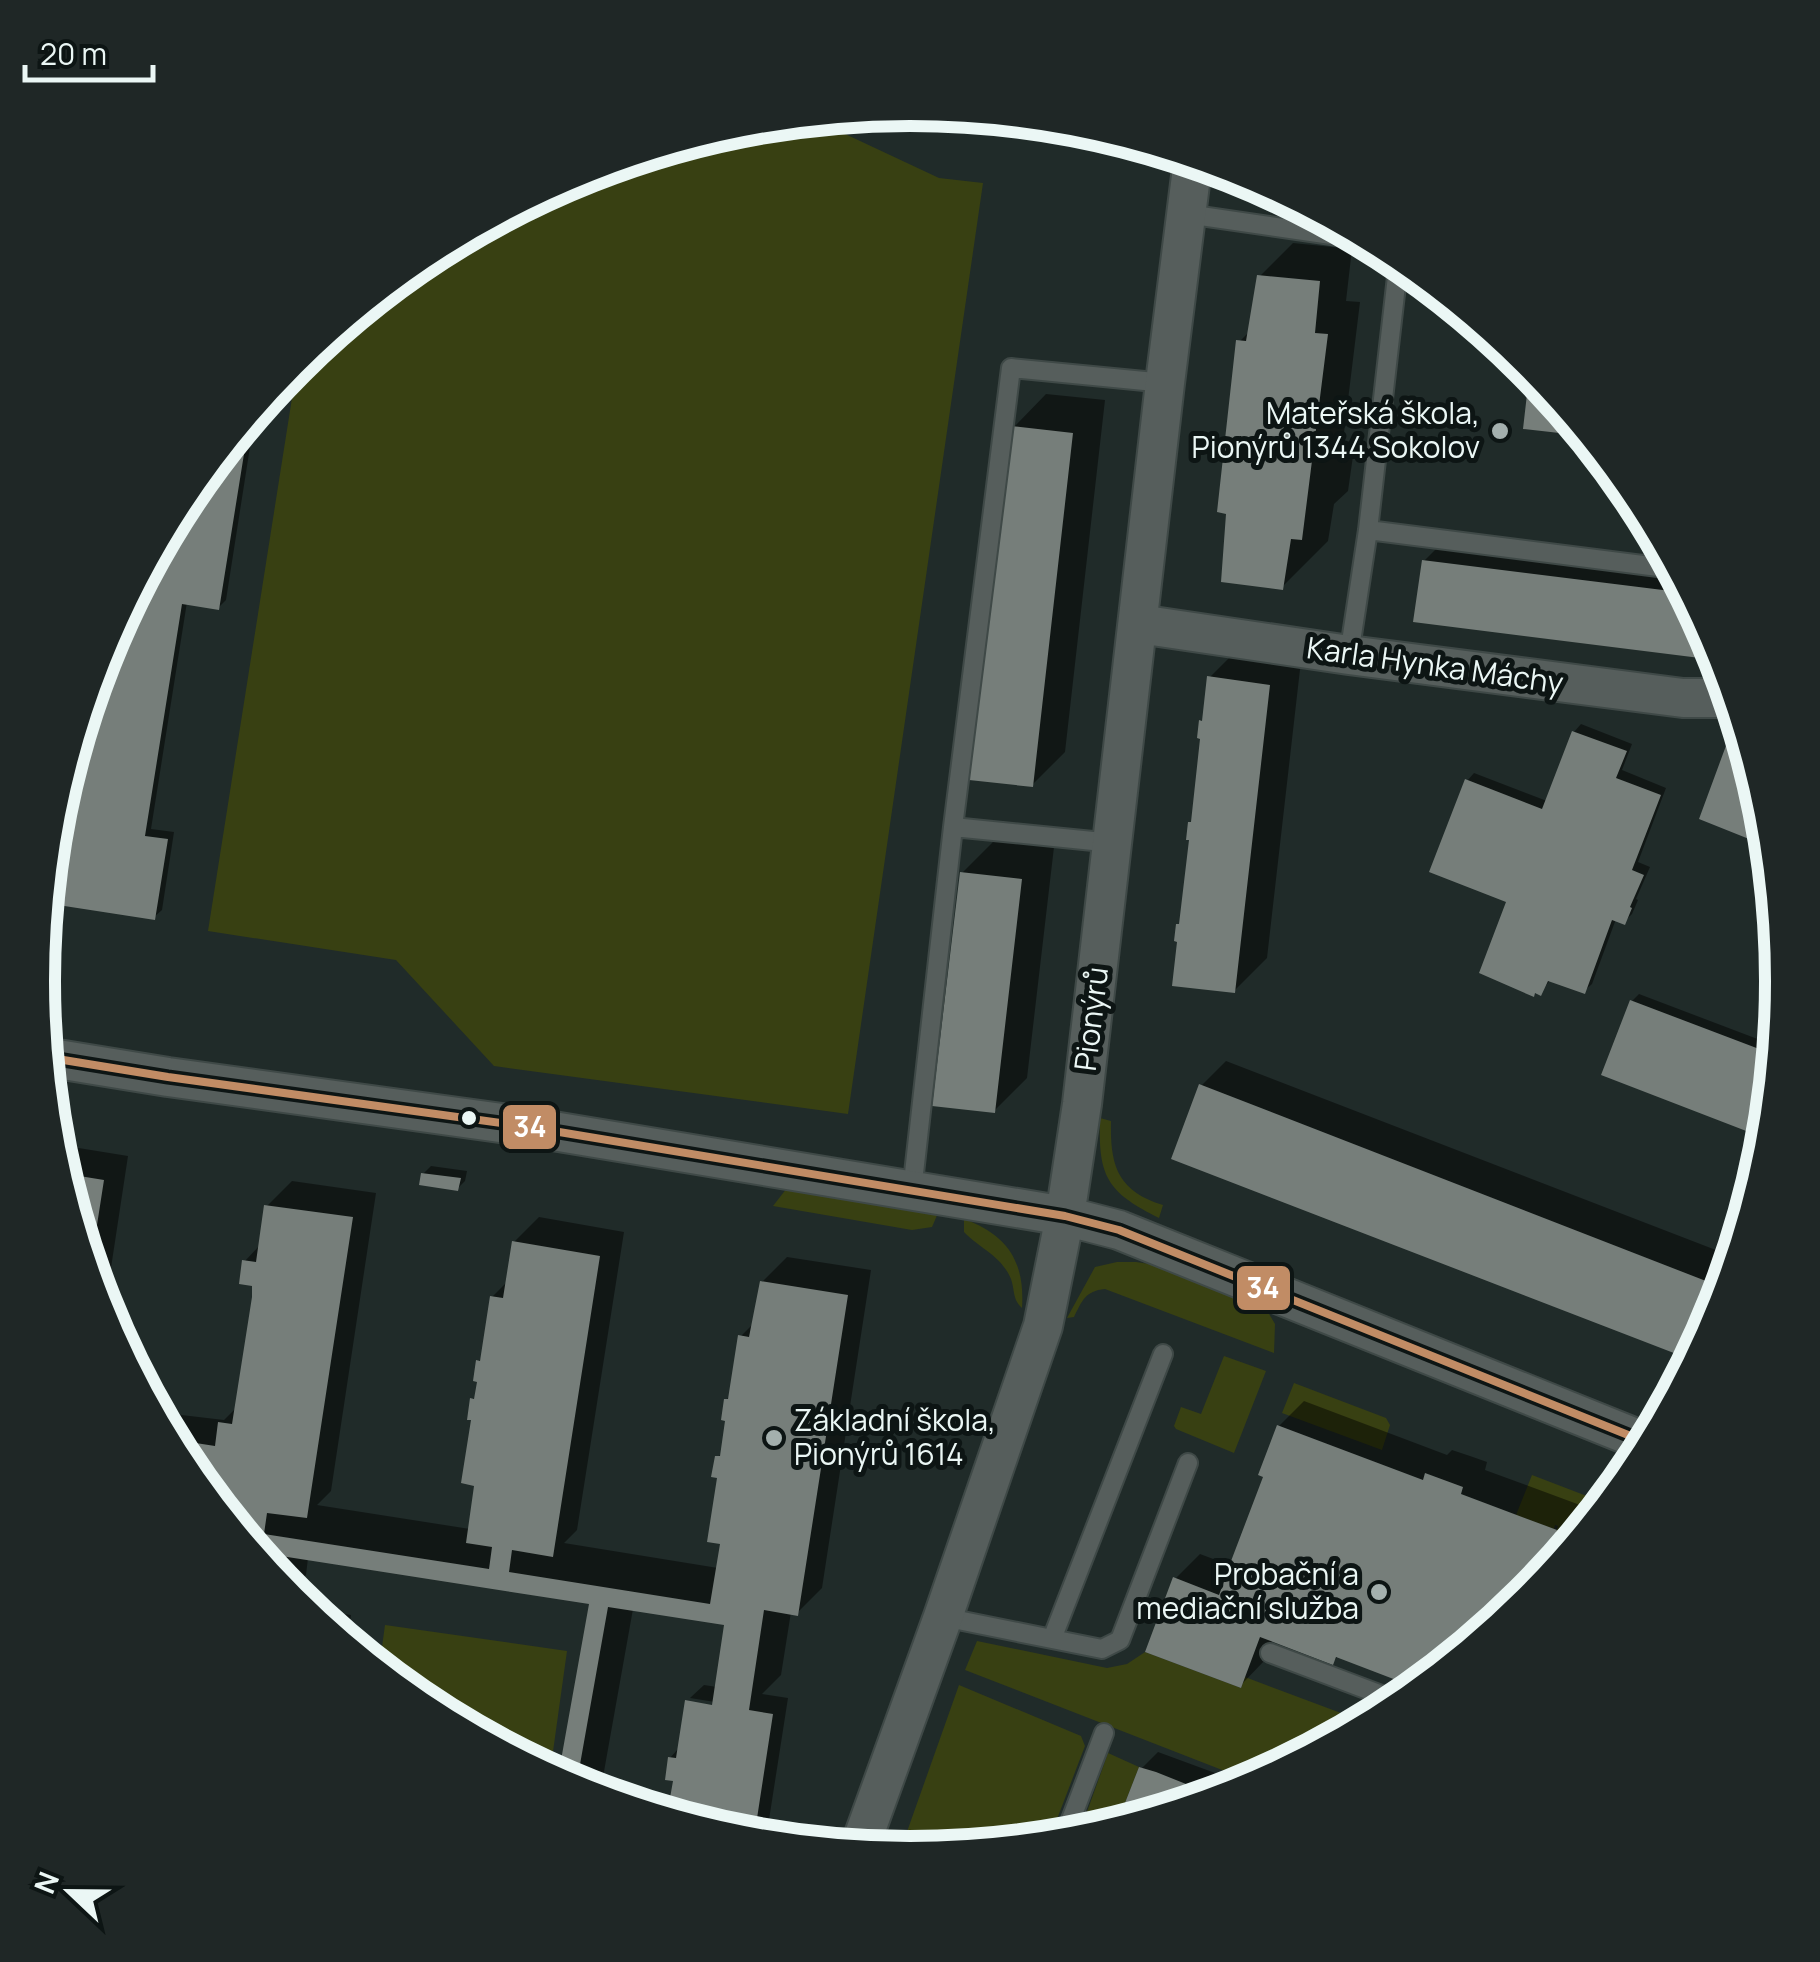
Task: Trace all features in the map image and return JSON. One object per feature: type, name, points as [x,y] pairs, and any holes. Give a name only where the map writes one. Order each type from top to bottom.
[{"type":"street","name":"Pionýrů","points":[[864,1834],[1043,1326],[1082,1104],[1192,174]]},
{"type":"street","name":"Karla Hynka Máchy","points":[[1138,624],[1349,656],[1683,698],[1716,695]]},
{"type":"street","points":[[59,1059],[523,1126],[1064,1216],[1119,1230],[1633,1437]]},
{"type":"lane","points":[[1187,214],[1325,234]]},
{"type":"lane","points":[[1349,656],[1368,530],[1397,279]]},
{"type":"lane","points":[[912,1192],[1011,368],[1165,383]]},
{"type":"lane","points":[[1368,530],[1657,567]]},
{"type":"lane","points":[[953,827],[1113,843]]},
{"type":"lane","points":[[1052,1639],[1163,1354]]},
{"type":"lane","points":[[943,1617],[1102,1648],[1120,1640],[1188,1463]]},
{"type":"lane","points":[[1270,1653],[1381,1695]]},
{"type":"lane","points":[[1070,1821],[1104,1733]]},
{"type":"green space","points":[[836,130],[939,178],[983,183],[848,1114],[494,1066],[396,960],[208,931],[294,388],[305,376],[390,303],[483,241],[583,191],[689,155],[743,142]]},
{"type":"green space","points":[[1100,1118],[1111,1121],[1112,1151],[1119,1174],[1135,1192],[1163,1205],[1159,1218],[1128,1200],[1109,1180],[1101,1155]]},
{"type":"green space","points":[[787,1188],[938,1213],[932,1227],[912,1230],[773,1206]]},
{"type":"green space","points":[[964,1219],[992,1233],[1011,1252],[1020,1277],[1022,1308],[1007,1271],[964,1232]]},
{"type":"green space","points":[[1117,1262],[1163,1266],[1265,1307],[1275,1324],[1274,1353],[1105,1289],[1089,1295],[1074,1317],[1067,1318],[1095,1267]]},
{"type":"green space","points":[[1224,1356],[1266,1371],[1234,1453],[1174,1426],[1181,1407],[1201,1414]]},
{"type":"green space","points":[[1294,1383],[1386,1418],[1390,1425],[1382,1450],[1282,1413]]},
{"type":"green space","points":[[1532,1475],[1591,1497],[1550,1548],[1558,1526],[1554,1529],[1516,1515]]},
{"type":"green space","points":[[385,1625],[567,1651],[552,1757],[482,1721],[381,1652]]},
{"type":"green space","points":[[977,1641],[1107,1668],[1127,1664],[1145,1652],[1241,1688],[1245,1677],[1347,1715],[1288,1748],[1231,1773],[965,1670]]},
{"type":"green space","points":[[959,1685],[1081,1736],[1085,1746],[1055,1824],[966,1834],[906,1836]]},
{"type":"green space","points":[[1108,1753],[1139,1767],[1123,1809],[1085,1818]]},
{"type":"building","points":[[1257,275],[1320,281],[1315,333],[1328,334],[1302,540],[1291,539],[1283,590],[1221,582],[1226,514],[1217,512],[1236,340],[1246,341]]},
{"type":"building","points":[[1528,390],[1566,434],[1523,429]]},
{"type":"building","points":[[1011,426],[1073,433],[1033,787],[969,780]]},
{"type":"building","points":[[238,453],[244,454],[219,610],[182,604],[145,836],[168,839],[155,920],[59,905],[71,814],[100,706],[143,603],[199,506]]},
{"type":"building","points":[[1422,560],[1670,591],[1700,658],[1413,622]]},
{"type":"building","points":[[1207,676],[1270,685],[1235,993],[1172,986],[1177,942],[1174,941]]},
{"type":"building","points":[[1572,731],[1627,751],[1616,778],[1661,795],[1632,870],[1644,875],[1632,908],[1625,925],[1612,920],[1585,994],[1548,981],[1541,996],[1535,993],[1534,997],[1479,973],[1506,902],[1429,872],[1465,779],[1542,809]]},
{"type":"building","points":[[1727,743],[1731,745],[1753,841],[1699,819]]},
{"type":"building","points":[[960,872],[1022,879],[995,1113],[932,1106]]},
{"type":"building","points":[[1630,1000],[1762,1050],[1751,1133],[1601,1075]]},
{"type":"building","points":[[1199,1084],[1710,1282],[1679,1355],[1171,1159]]},
{"type":"building","points":[[421,1173],[461,1178],[458,1191],[419,1185]]},
{"type":"building","points":[[78,1176],[104,1180],[95,1239]]},
{"type":"building","points":[[264,1205],[353,1217],[307,1518],[267,1513],[264,1534],[489,1569],[492,1547],[466,1543],[474,1486],[461,1483],[471,1420],[467,1420],[470,1398],[474,1399],[477,1382],[473,1381],[476,1360],[480,1361],[490,1296],[503,1298],[512,1241],[600,1256],[553,1557],[512,1550],[509,1572],[710,1604],[720,1544],[707,1542],[717,1478],[711,1477],[715,1456],[720,1456],[724,1399],[728,1399],[738,1335],[749,1337],[760,1281],[848,1295],[798,1616],[764,1610],[749,1710],[773,1714],[756,1822],[669,1801],[673,1781],[665,1780],[668,1757],[676,1758],[685,1700],[712,1705],[724,1625],[608,1607],[579,1769],[561,1761],[589,1604],[281,1556],[281,1560],[267,1545],[191,1442],[215,1446],[218,1422],[232,1424],[252,1297],[252,1286],[239,1284],[242,1260],[256,1262]]},
{"type":"building","points":[[1277,1425],[1423,1480],[1425,1473],[1463,1487],[1461,1494],[1557,1530],[1550,1548],[1515,1586],[1474,1624],[1400,1681],[1336,1657],[1333,1665],[1260,1637],[1241,1688],[1145,1652],[1173,1577],[1219,1595],[1227,1573],[1223,1568],[1228,1569],[1263,1477],[1258,1475]]},
{"type":"building","points":[[1139,1767],[1194,1787],[1185,1791],[1123,1809]]},
{"type":"transit line","name":"34","points":[[59,1059],[523,1126],[1065,1216],[1119,1230],[1633,1437]]},
{"type":"place","name":"Mateřská škola, Pionýrů 1344 Sokolov","points":[[1500,431]]},
{"type":"place","name":"Základní škola, Pionýrů 1614","points":[[774,1438]]},
{"type":"place","name":"Probační a mediační služba","points":[[1379,1592]]}]
